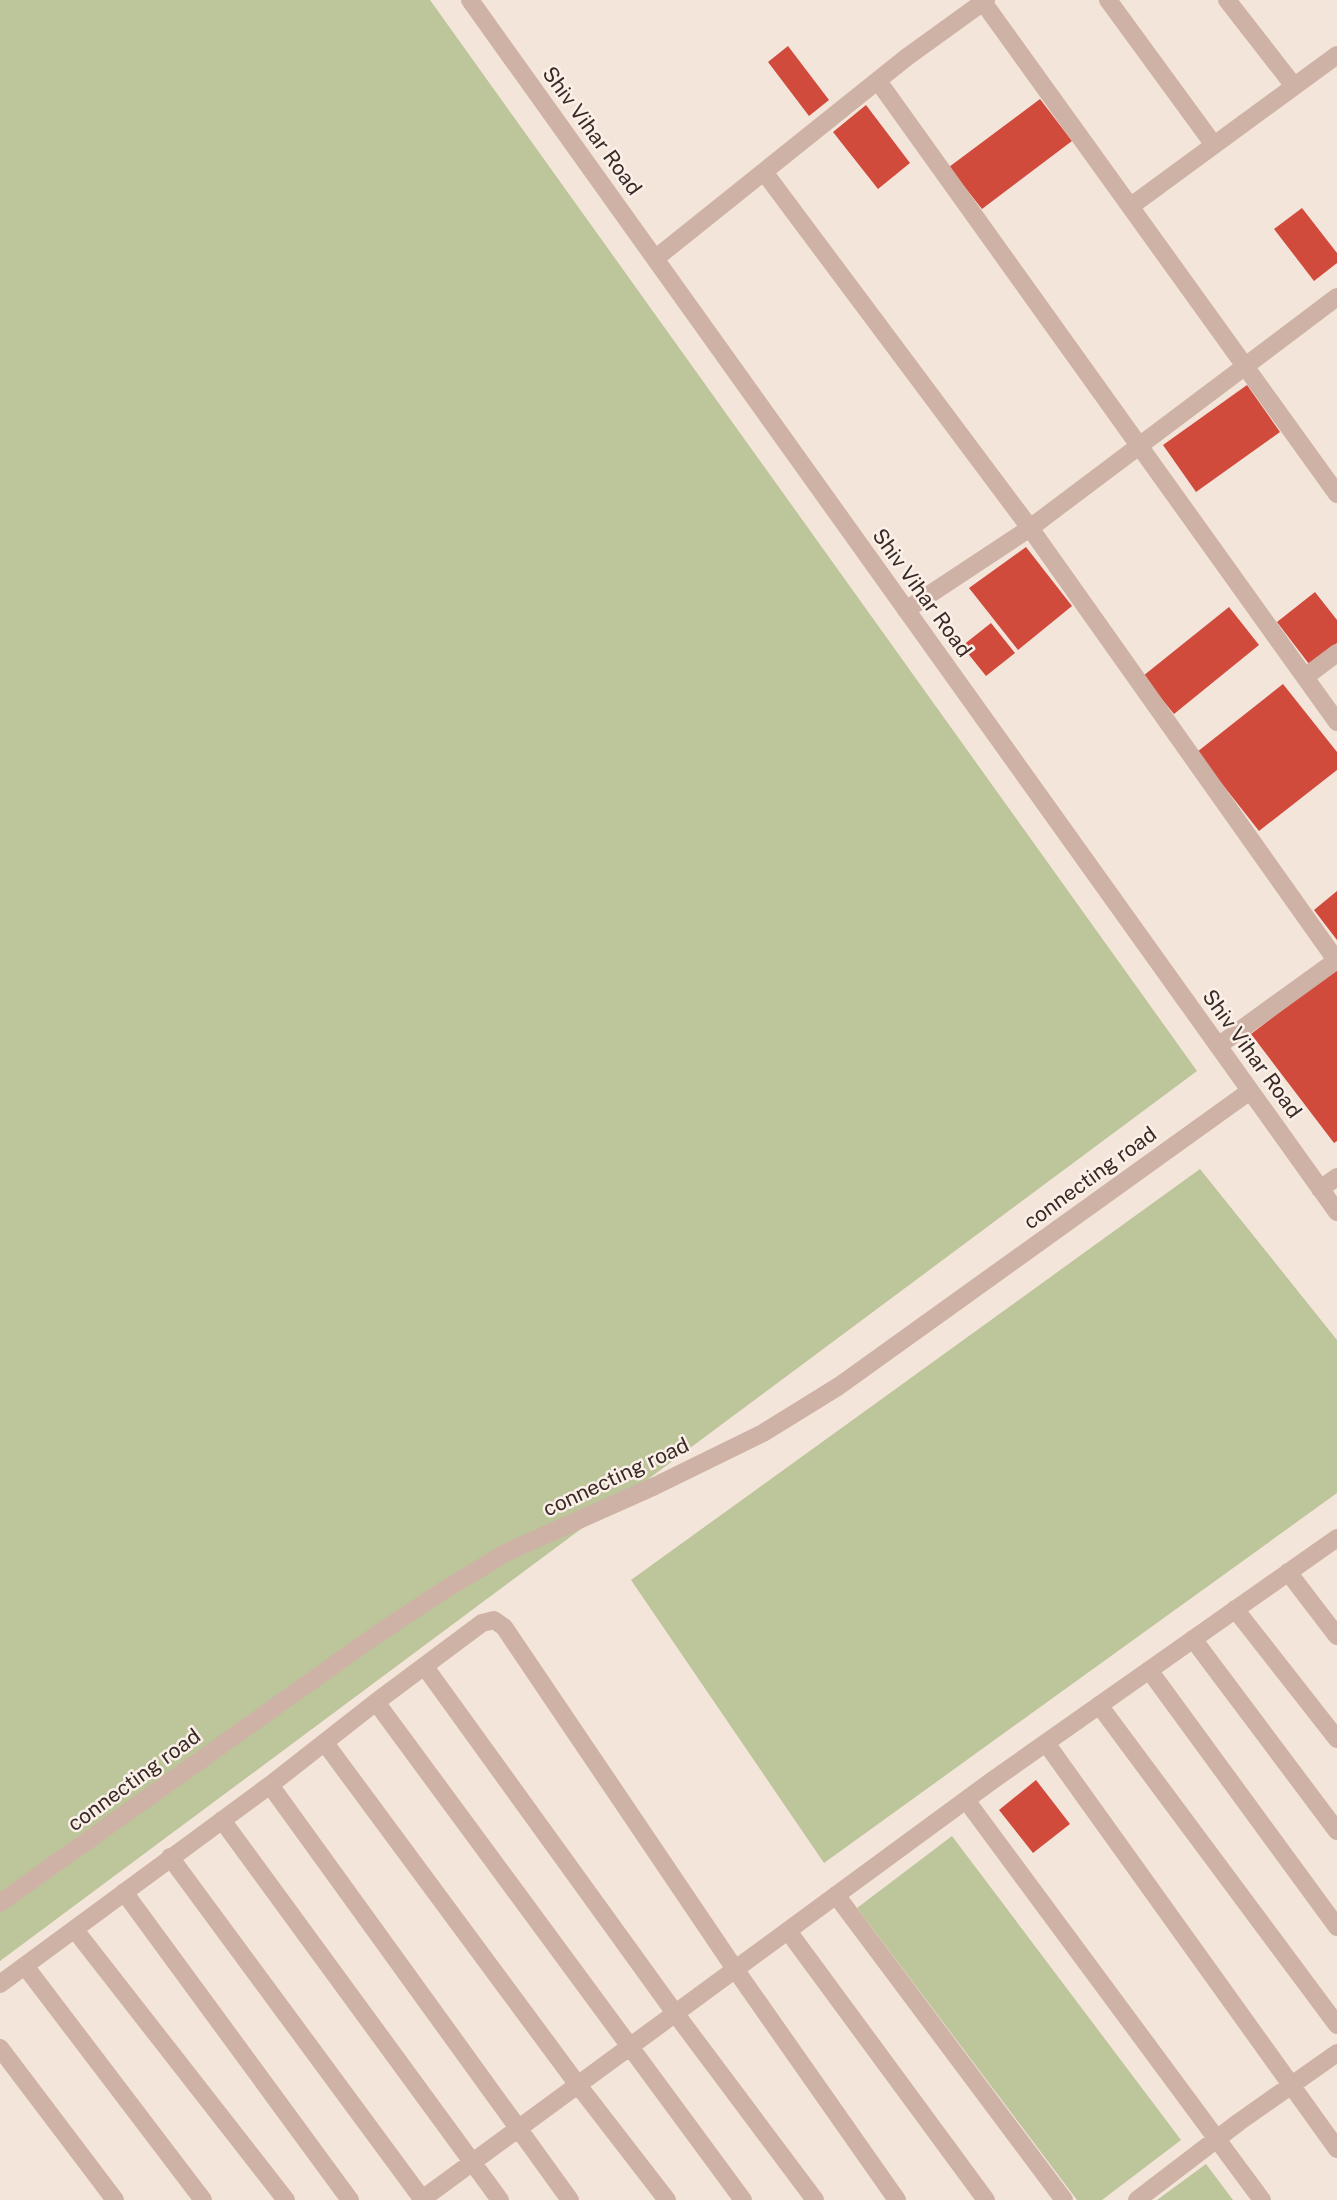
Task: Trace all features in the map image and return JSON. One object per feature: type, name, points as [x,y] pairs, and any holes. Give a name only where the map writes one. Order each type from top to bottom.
[{"type":"street","name":"Shiv Vihar Road","points":[[470,0],[1337,1212]]},
{"type":"street","points":[[1108,0],[1214,145]]},
{"type":"street","points":[[1227,0],[1294,86]]},
{"type":"street","points":[[656,258],[878,80],[985,1],[1337,494]]},
{"type":"street","points":[[1131,206],[1337,55]]},
{"type":"street","points":[[878,80],[1337,722]]},
{"type":"street","points":[[764,173],[1030,528],[1336,960],[1218,1046]]},
{"type":"street","points":[[906,610],[1030,528],[1337,297]]},
{"type":"street","points":[[1306,677],[1337,653]]},
{"type":"street","name":"connecting road","points":[[0,1903],[441,1591],[507,1552],[655,1486],[762,1433],[839,1386],[1250,1091]]},
{"type":"street","points":[[1321,1189],[1337,1177]]},
{"type":"street","points":[[170,1857],[422,2200],[965,1800],[1337,1538]]},
{"type":"street","points":[[1288,1572],[1337,1636]]},
{"type":"street","points":[[1235,1609],[1337,1739]]},
{"type":"street","points":[[0,1984],[270,1785],[482,1623],[494,1620],[499,1622],[735,1969],[897,2200]]},
{"type":"street","points":[[1193,1639],[1337,1831]]},
{"type":"street","points":[[425,1667],[815,2200]]},
{"type":"street","points":[[1149,1670],[1337,1927]]},
{"type":"street","points":[[376,1702],[743,2200]]},
{"type":"street","points":[[1099,1705],[1337,2025]]},
{"type":"street","points":[[325,1743],[578,2085],[667,2200]]},
{"type":"street","points":[[1046,1743],[1337,2149]]},
{"type":"street","points":[[270,1785],[570,2200]]},
{"type":"street","points":[[965,1800],[1262,2200]]},
{"type":"street","points":[[222,1820],[500,2200]]},
{"type":"street","points":[[124,1892],[349,2200]]},
{"type":"street","points":[[836,1895],[1063,2200]]},
{"type":"street","points":[[75,1930],[286,2200]]},
{"type":"street","points":[[788,1931],[986,2200]]},
{"type":"street","points":[[25,1966],[203,2200]]},
{"type":"street","points":[[0,2048],[115,2200]]},
{"type":"street","points":[[1137,2200],[1337,2053]]},
{"type":"green space","points":[[0,0],[430,0],[1197,1071],[0,1961]]},
{"type":"green space","points":[[1200,1169],[1337,1340],[1337,1493],[824,1863],[631,1580]]},
{"type":"green space","points":[[952,1836],[1181,2140],[1102,2200],[1077,2200],[857,1908]]},
{"type":"green space","points":[[1206,2164],[1233,2200],[1157,2200]]},
{"type":"building","points":[[788,46],[829,100],[809,116],[768,62]]},
{"type":"building","points":[[1040,99],[1072,141],[982,209],[949,167]]},
{"type":"building","points":[[866,105],[910,163],[878,189],[833,132]]},
{"type":"building","points":[[1302,208],[1337,253],[1337,263],[1314,281],[1274,229]]},
{"type":"building","points":[[1247,385],[1280,432],[1196,492],[1163,445]]},
{"type":"building","points":[[1026,547],[1072,606],[1018,650],[969,588]]},
{"type":"building","points":[[1315,592],[1337,620],[1337,643],[1309,664],[1277,622]]},
{"type":"building","points":[[1229,607],[1259,645],[1174,714],[1143,676]]},
{"type":"building","points":[[991,623],[1015,653],[986,676],[962,646]]},
{"type":"building","points":[[1283,684],[1337,752],[1337,770],[1259,831],[1197,752]]},
{"type":"building","points":[[1337,891],[1337,940],[1314,910]]},
{"type":"building","points":[[1337,968],[1337,1141],[1334,1143],[1251,1034]]},
{"type":"building","points":[[1036,1780],[1070,1824],[1033,1853],[999,1810]]}]
